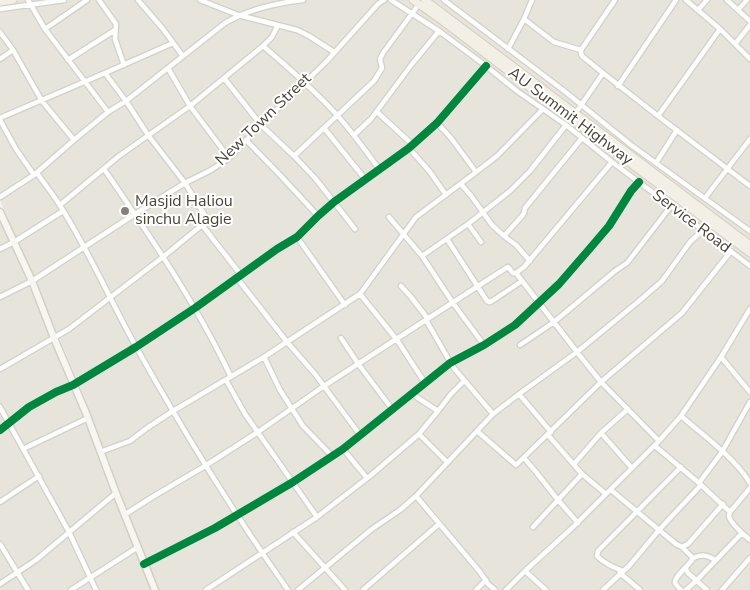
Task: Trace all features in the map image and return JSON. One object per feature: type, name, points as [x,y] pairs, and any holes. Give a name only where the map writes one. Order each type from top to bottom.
[{"type":"main road","points":[[0,2],[13,0]]},
{"type":"main road","name":"AU Summit Highway","points":[[423,2],[750,245]]},
{"type":"main road","name":"AU Summit Highway","points":[[423,2],[444,22],[750,253]]},
{"type":"street","points":[[0,9],[28,2],[64,0]]},
{"type":"street","points":[[44,29],[87,0]]},
{"type":"street","points":[[99,0],[116,24],[115,39],[124,65]]},
{"type":"street","points":[[138,0],[182,55]]},
{"type":"street","points":[[200,0],[238,15],[297,30],[334,52]]},
{"type":"street","points":[[0,197],[36,174],[108,112],[126,101],[225,22],[252,10],[303,0]]},
{"type":"street","name":"New Town Street","points":[[0,298],[32,281],[135,214],[185,183],[212,170],[229,158],[334,52],[373,9],[384,0]]},
{"type":"street","name":"Service Road","points":[[391,0],[439,31],[517,91],[566,125],[750,266]]},
{"type":"street","name":"Service Road","points":[[444,0],[656,163],[750,231]]},
{"type":"street","points":[[508,49],[532,0]]},
{"type":"street","points":[[615,0],[581,50],[582,56],[618,86],[750,186]]},
{"type":"street","points":[[618,86],[676,0]]},
{"type":"street","points":[[686,0],[720,29],[750,59]]},
{"type":"street","points":[[698,10],[707,0]]},
{"type":"street","points":[[726,0],[750,21]]},
{"type":"street","points":[[738,10],[747,0]]},
{"type":"street","points":[[28,2],[44,29],[108,112]]},
{"type":"street","points":[[294,156],[374,81],[382,68],[380,59],[383,53],[412,13],[423,2]]},
{"type":"street","points":[[524,19],[554,42],[581,50]]},
{"type":"street","points":[[60,205],[119,156],[190,106],[263,46],[272,36],[278,25]]},
{"type":"street","points":[[735,44],[750,25]]},
{"type":"street","points":[[658,116],[720,29]]},
{"type":"street","points":[[68,60],[115,30]]},
{"type":"street","points":[[354,135],[377,112],[439,31]]},
{"type":"street","points":[[0,32],[13,50],[42,101],[74,140]]},
{"type":"street","points":[[173,43],[0,119],[16,149],[60,205],[136,347],[205,466],[262,554],[288,590]]},
{"type":"street","points":[[263,46],[305,82],[338,115],[379,170]]},
{"type":"street","points":[[0,59],[13,50]]},
{"type":"street","points":[[0,430],[29,407],[73,385],[136,347],[296,237],[334,202],[411,147],[437,123],[486,66]]},
{"type":"street","points":[[168,68],[190,106],[229,158]]},
{"type":"street","points":[[0,369],[69,329],[202,226],[207,219],[185,183],[148,135],[105,73]]},
{"type":"street","points":[[576,114],[603,73]]},
{"type":"street","points":[[224,78],[261,125],[315,178],[355,229]]},
{"type":"street","points":[[100,452],[130,441],[173,411],[264,357],[360,294],[416,217],[497,156],[543,109]]},
{"type":"street","points":[[377,112],[411,147],[446,195]]},
{"type":"street","points":[[437,123],[451,138],[476,172]]},
{"type":"street","points":[[422,256],[468,224],[510,191],[530,171],[566,125]]},
{"type":"street","points":[[324,128],[365,179]]},
{"type":"street","points":[[656,163],[677,130]]},
{"type":"street","points":[[504,236],[522,216],[525,208],[582,138]]},
{"type":"street","points":[[705,198],[750,139]]},
{"type":"street","points":[[246,140],[318,216]]},
{"type":"street","points":[[516,273],[530,260],[612,162]]},
{"type":"street","points":[[104,169],[195,308],[215,343],[231,377]]},
{"type":"street","points":[[144,564],[191,540],[293,482],[343,449],[450,363],[484,345],[515,325],[559,284],[609,226],[631,191],[639,182]]},
{"type":"street","points":[[461,184],[492,225],[516,245],[530,260]]},
{"type":"street","points":[[520,345],[554,322],[627,263],[670,206]]},
{"type":"street","points":[[0,248],[14,242],[63,211]]},
{"type":"street","points":[[0,212],[32,281],[155,590]]},
{"type":"street","points":[[389,217],[422,256],[484,345]]},
{"type":"street","points":[[468,224],[481,242]]},
{"type":"street","points":[[202,226],[287,342],[315,374],[360,435]]},
{"type":"street","points":[[298,590],[372,528],[400,510],[416,496],[493,414],[577,352],[662,281],[690,242],[703,230]]},
{"type":"street","points":[[296,237],[345,305]]},
{"type":"street","points":[[447,239],[487,301],[490,302],[522,281]]},
{"type":"street","points":[[477,431],[516,466],[601,382],[682,313],[731,251]]},
{"type":"street","points":[[124,516],[258,432],[324,386],[508,267],[516,273],[601,382],[659,441]]},
{"type":"street","points":[[401,286],[427,320],[450,363],[464,382],[493,414]]},
{"type":"street","points":[[360,294],[397,340],[425,383]]},
{"type":"street","points":[[506,590],[578,523],[655,446],[681,416],[721,358],[750,310]]},
{"type":"street","points":[[341,338],[392,409]]},
{"type":"street","points":[[264,357],[280,390],[303,426],[332,456]]},
{"type":"street","points":[[721,358],[750,392]]},
{"type":"street","points":[[226,380],[241,409],[317,517]]},
{"type":"street","points":[[206,590],[317,517],[367,478],[419,434],[450,394],[464,382]]},
{"type":"street","points":[[412,394],[438,411]]},
{"type":"street","points":[[519,394],[582,474],[606,494]]},
{"type":"street","points":[[603,590],[629,566],[700,484],[722,452],[750,402]]},
{"type":"street","points":[[0,407],[69,532],[96,590]]},
{"type":"street","points":[[574,464],[601,434],[628,409]]},
{"type":"street","points":[[681,416],[722,452],[750,481]]},
{"type":"street","points":[[23,449],[88,418]]},
{"type":"street","points":[[419,434],[448,462]]},
{"type":"street","points":[[601,434],[632,468]]},
{"type":"street","points":[[655,446],[730,512]]},
{"type":"street","points":[[343,449],[367,478]]},
{"type":"street","points":[[524,458],[578,523]]},
{"type":"street","points":[[640,590],[621,572],[602,561],[598,556],[598,551],[681,467]]},
{"type":"street","points":[[533,527],[582,474]]},
{"type":"street","points":[[0,502],[39,476]]},
{"type":"street","points":[[750,488],[730,512],[729,516],[730,520],[750,540]]},
{"type":"street","points":[[611,490],[693,558]]},
{"type":"street","points":[[0,584],[36,560],[116,494]]},
{"type":"street","points":[[416,496],[495,590]]},
{"type":"street","points":[[682,547],[688,544],[723,504]]},
{"type":"street","points":[[363,590],[439,524]]},
{"type":"street","points":[[293,532],[345,590]]},
{"type":"street","points":[[686,590],[742,533]]},
{"type":"street","points":[[0,544],[28,590]]},
{"type":"street","points":[[71,590],[138,547]]},
{"type":"street","points":[[681,590],[675,580],[693,558],[701,554],[715,560]]},
{"type":"street","points":[[722,590],[750,558]]},
{"type":"street","points":[[685,568],[706,590]]},
{"type":"street","points":[[525,571],[546,590]]},
{"type":"street","points":[[476,590],[486,580]]},
{"type":"street","points":[[216,584],[219,590]]},
{"type":"shaded area","points":[[408,0],[447,26],[750,253],[750,590],[158,590],[79,384],[0,200],[0,1]]},
{"type":"shaded area","points":[[425,0],[750,0],[750,243]]},
{"type":"shaded area","points":[[0,219],[81,408],[152,590],[0,590]]},
{"type":"cycle path","points":[[0,430],[29,407],[73,385],[136,347],[297,237],[334,202],[409,148],[437,123],[486,66]]},
{"type":"cycle path","points":[[144,564],[215,528],[293,482],[343,449],[450,363],[484,345],[515,325],[559,284],[592,246],[609,226],[631,191],[639,182]]},
{"type":"place","name":"Masjid Haliou sinchu Alagie","points":[[125,211]]}]
